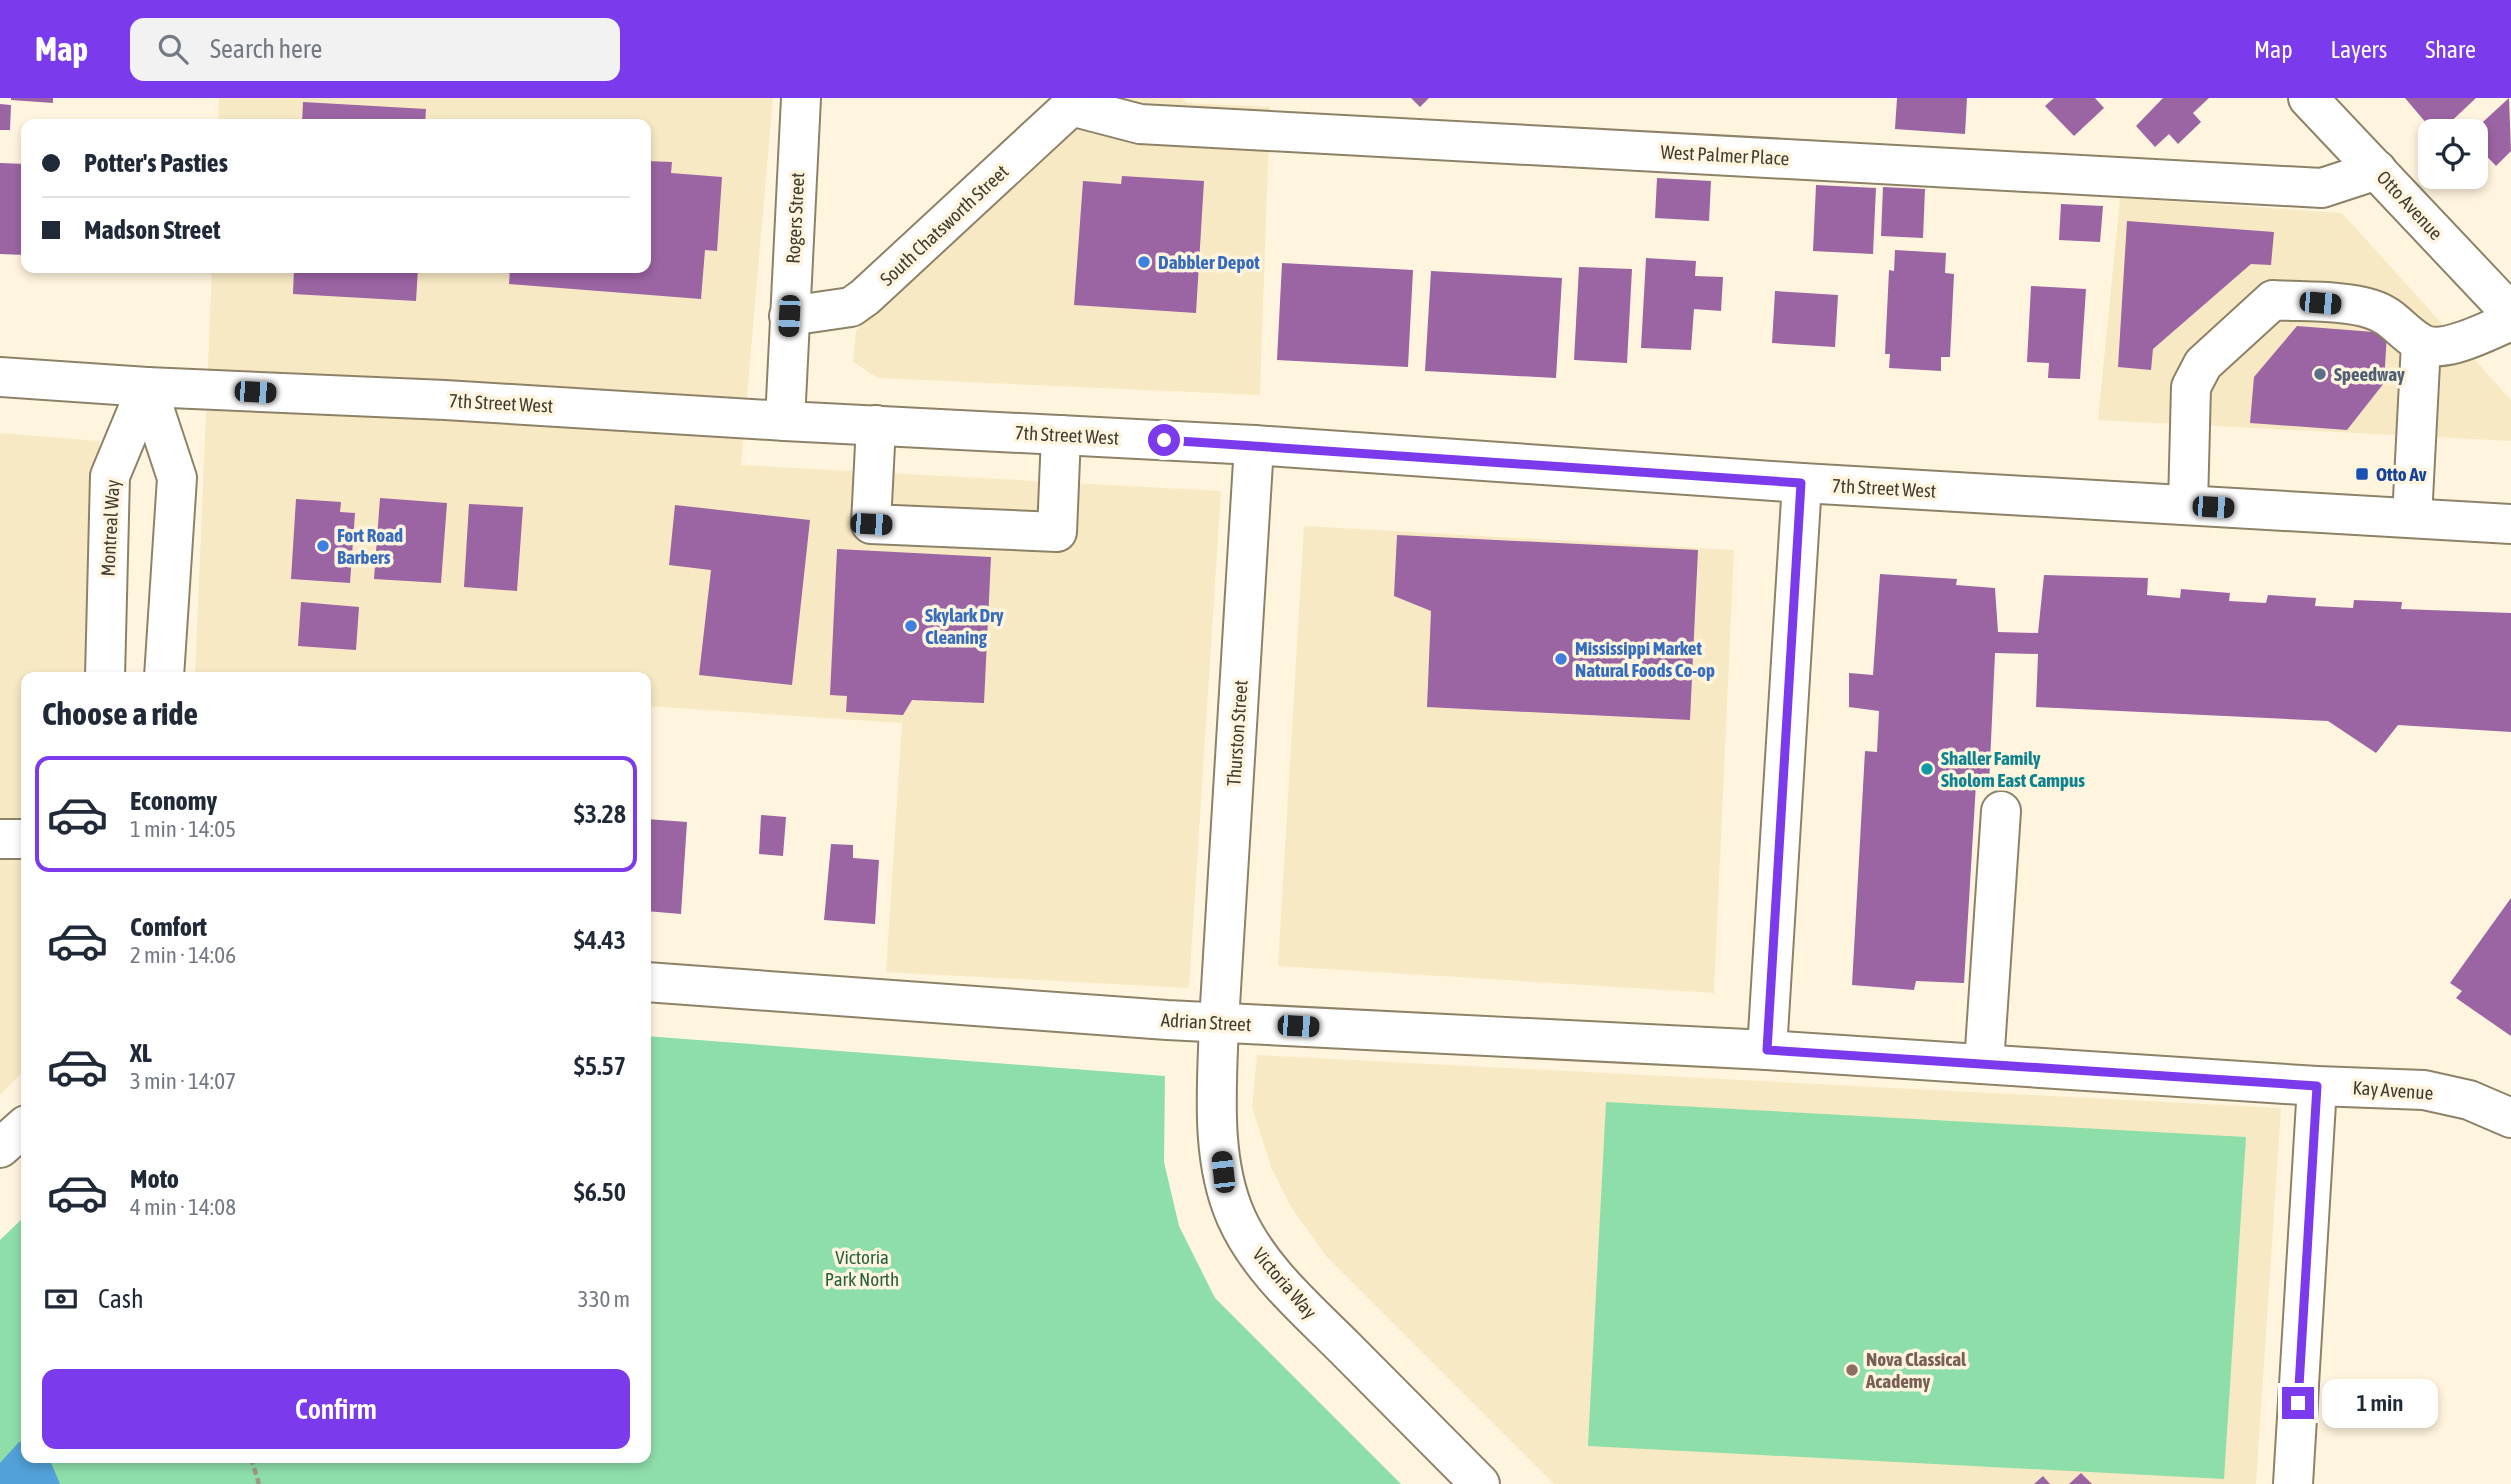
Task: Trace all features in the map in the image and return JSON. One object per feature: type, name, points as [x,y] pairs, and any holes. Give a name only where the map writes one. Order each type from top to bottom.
[{"type":"street","name":"Rogers Street","points":[[785,421],[801,98]]},
{"type":"street","name":"Otto Avenue","points":[[2308,98],[2511,313]]},
{"type":"street","name":"South Chatsworth Street","points":[[789,316],[851,307],[865,297],[1076,102]]},
{"type":"street","name":"West Palmer Place","points":[[1076,102],[1140,124],[2322,188],[2377,170]]},
{"type":"street","points":[[2188,505],[2191,387],[2203,364],[2273,300],[2368,307],[2391,317],[2421,344],[2436,348],[2465,340],[2511,321]]},
{"type":"street","points":[[2412,518],[2421,344]]},
{"type":"street","name":"7th Street West","points":[[0,377],[147,387],[458,400],[785,421],[1254,444],[1801,483],[2511,524]]},
{"type":"street","points":[[147,387],[177,478],[164,672]]},
{"type":"street","name":"Montreal Way","points":[[105,672],[110,476],[147,387]]},
{"type":"street","points":[[876,425],[871,524],[1057,532],[1061,435]]},
{"type":"street","name":"Thurston Street","points":[[1219,1023],[1254,444]]},
{"type":"street","points":[[1767,1050],[1801,483]]},
{"type":"street","points":[[1984,1064],[2001,811]]},
{"type":"street","points":[[0,839],[21,839]]},
{"type":"street","name":"Adrian Street","points":[[651,982],[1219,1023],[1767,1050]]},
{"type":"street","name":"Victoria Way","points":[[1219,1023],[1216,1104],[1223,1172],[1236,1217],[1256,1252],[1295,1298],[1480,1484]]},
{"type":"street","name":"Kay Avenue","points":[[1767,1050],[2317,1086],[2424,1090],[2469,1100],[2511,1118]]},
{"type":"street","points":[[2293,1484],[2317,1086]]},
{"type":"street","points":[[0,1148],[21,1129]]},
{"type":"path","points":[[253,1463],[259,1484]]},
{"type":"shaded area","points":[[219,98],[773,98],[741,465],[1221,491],[1189,988],[886,972],[902,723],[651,706],[651,672],[195,672],[212,273],[651,273],[651,119],[218,119]]},
{"type":"shaded area","points":[[1111,98],[1182,98],[1187,103],[1270,107],[1260,395],[878,378],[853,362],[856,330]]},
{"type":"shaded area","points":[[2120,198],[2342,213],[2511,400],[2511,441],[2098,420]]},
{"type":"shaded area","points":[[0,433],[99,441],[91,672],[21,672],[21,1074],[0,1095]]},
{"type":"shaded area","points":[[1304,526],[1734,550],[1714,993],[1278,966]]},
{"type":"shaded area","name":"Nova Classical Academy","points":[[1257,1055],[2281,1108],[2256,1484],[1554,1484],[1327,1257],[1291,1207],[1271,1167],[1252,1107]]},
{"type":"green space","name":"Victoria Park North","points":[[651,1036],[1165,1076],[1164,1162],[1179,1226],[1215,1298],[1401,1484],[0,1484],[0,1240],[21,1220],[21,1463],[651,1463]]},
{"type":"green space","name":"Nova Classical Academy","points":[[1606,1102],[2246,1137],[2224,1479],[1588,1446]]},
{"type":"water","points":[[21,1442],[21,1463],[51,1463],[60,1484],[0,1484],[0,1463]]},
{"type":"building","points":[[53,98],[53,103],[11,100]]},
{"type":"building","points":[[1411,98],[1429,98],[1420,107]]},
{"type":"building","points":[[1897,98],[1967,98],[1965,134],[1895,129]]},
{"type":"building","points":[[2054,98],[2095,98],[2104,108],[2074,136],[2045,106]]},
{"type":"building","points":[[2163,98],[2209,98],[2193,113],[2201,122],[2178,144],[2169,134],[2155,147],[2136,126]]},
{"type":"building","points":[[2405,98],[2476,98],[2454,119],[2423,119]]},
{"type":"building","points":[[2509,98],[2511,151],[2496,166],[2488,158],[2486,119]]},
{"type":"building","points":[[303,102],[426,109],[425,119],[302,119]]},
{"type":"building","points":[[0,104],[11,105],[10,130],[0,130]]},
{"type":"building","points":[[651,161],[672,162],[671,173],[722,177],[717,251],[705,250],[701,299],[509,284],[510,273],[651,273]]},
{"type":"building","points":[[0,163],[21,164],[21,255],[0,254]]},
{"type":"building","points":[[1122,176],[1204,181],[1196,313],[1074,305],[1083,181],[1121,184]]},
{"type":"building","points":[[1657,178],[1711,181],[1709,221],[1655,218]]},
{"type":"building","points":[[1816,185],[1876,188],[1873,254],[1813,251]]},
{"type":"building","points":[[1883,187],[1925,189],[1923,238],[1881,236]]},
{"type":"building","points":[[2061,204],[2103,206],[2100,242],[2059,240]]},
{"type":"building","points":[[2127,221],[2274,232],[2271,265],[2251,264],[2153,349],[2151,370],[2118,367]]},
{"type":"building","points":[[1895,250],[1946,253],[1945,273],[1954,274],[1950,357],[1941,357],[1941,371],[1889,368],[1890,354],[1885,354],[1889,270],[1894,271]]},
{"type":"building","points":[[1646,258],[1696,261],[1695,276],[1723,277],[1721,311],[1694,309],[1691,350],[1641,348]]},
{"type":"building","points":[[1282,263],[1413,270],[1408,367],[1277,360]]},
{"type":"building","points":[[1579,267],[1632,269],[1627,363],[1574,360]]},
{"type":"building","points":[[1431,271],[1562,278],[1556,378],[1425,371]]},
{"type":"building","points":[[294,273],[418,273],[416,301],[293,294]]},
{"type":"building","points":[[2031,286],[2086,289],[2080,379],[2048,378],[2049,363],[2027,362]]},
{"type":"building","points":[[1775,291],[1838,295],[1835,347],[1772,343]]},
{"type":"building","points":[[2297,326],[2387,333],[2384,383],[2347,430],[2250,423],[2254,377]]},
{"type":"building","points":[[380,498],[447,503],[441,583],[374,579]]},
{"type":"building","name":"Fort Road Barbers","points":[[296,499],[341,502],[340,512],[355,513],[350,583],[291,579]]},
{"type":"building","points":[[469,504],[523,507],[517,591],[464,587]]},
{"type":"building","points":[[675,505],[810,520],[792,685],[699,675],[711,570],[669,565]]},
{"type":"building","name":"Mississippi Market Natural Foods Co-op","points":[[1397,535],[1698,550],[1690,720],[1427,707],[1431,611],[1394,596]]},
{"type":"building","name":"Skylark Dry Cleaning","points":[[837,549],[991,557],[984,703],[912,700],[903,715],[846,712],[847,696],[830,695]]},
{"type":"building","name":"Shaller Family Sholom East Campus","points":[[1880,574],[1957,579],[1956,585],[1995,588],[1998,632],[2038,633],[2044,575],[2148,578],[2147,595],[2180,598],[2181,589],[2230,593],[2229,601],[2266,603],[2268,595],[2316,598],[2315,606],[2353,608],[2354,600],[2402,602],[2401,609],[2511,613],[2511,732],[2398,725],[2376,753],[2328,721],[2036,707],[2038,654],[1995,653],[1989,785],[1976,784],[1964,983],[1916,981],[1914,990],[1852,985],[1865,751],[1877,752],[1879,711],[1849,707],[1849,673],[1873,675]]},
{"type":"building","points":[[301,602],[359,607],[356,650],[298,646]]},
{"type":"building","points":[[761,815],[786,817],[783,856],[759,854]]},
{"type":"building","points":[[651,819],[687,822],[681,914],[651,911]]},
{"type":"building","points":[[831,844],[853,845],[853,858],[879,860],[875,924],[824,920]]},
{"type":"building","points":[[2511,898],[2511,1036],[2456,998],[2462,991],[2450,983]]},
{"type":"building","points":[[2081,1473],[2092,1484],[2069,1484]]},
{"type":"building","points":[[2043,1476],[2050,1484],[2034,1484]]},
{"type":"place","name":"Dabbler Depot","points":[[1144,262]]},
{"type":"place","name":"Speedway","points":[[2320,374]]},
{"type":"place","name":"Otto Av","points":[[2362,474]]},
{"type":"place","name":"Fort Road Barbers","points":[[323,546]]},
{"type":"place","name":"Skylark Dry Cleaning","points":[[911,626]]},
{"type":"place","name":"Mississippi Market Natural Foods Co-op","points":[[1561,659]]},
{"type":"place","name":"Shaller Family Sholom East Campus","points":[[1927,769]]},
{"type":"place","name":"Nova Classical Academy","points":[[1852,1370]]},
{"type":"route","points":[[1164,440],[1801,483],[1767,1050],[2317,1086],[2298,1403]]}]
